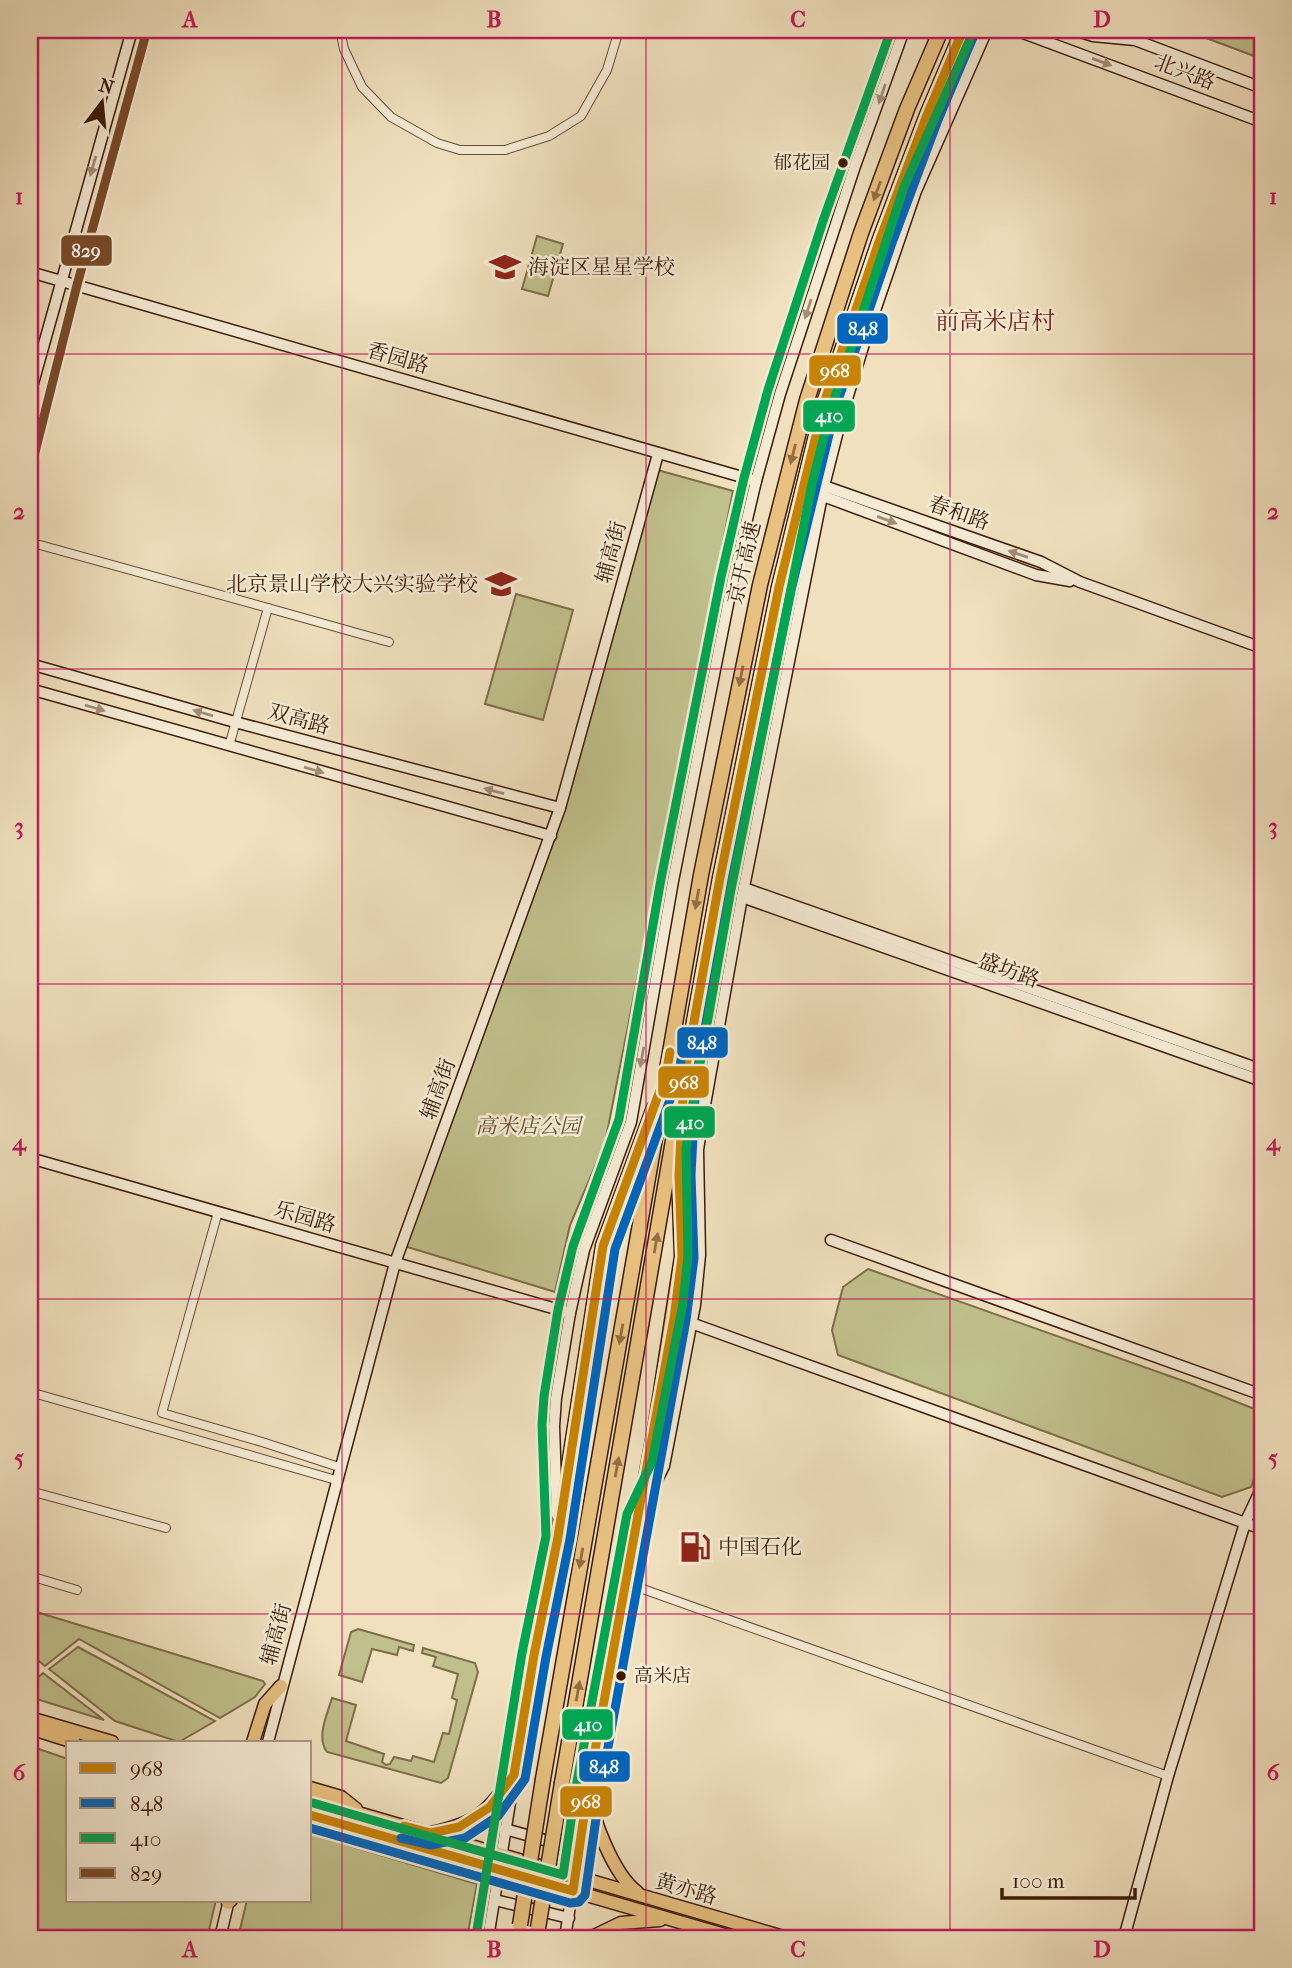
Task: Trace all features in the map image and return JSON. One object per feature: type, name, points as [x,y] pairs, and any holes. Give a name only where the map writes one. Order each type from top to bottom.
[{"type":"highway","name":"京开高速","points":[[537,1933],[684,1077],[720,878],[776,600],[824,403],[880,239],[963,30]]},
{"type":"highway","name":"京开高速","points":[[519,1932],[543,1779],[701,875],[760,585],[803,413],[861,233],[907,109],[939,33]]},
{"type":"highway","points":[[558,1537],[603,1246],[666,1074]]},
{"type":"highway","points":[[639,1516],[659,1411],[682,1257],[679,1175],[684,1077]]},
{"type":"main road","points":[[253,1741],[265,1704],[281,1686]]},
{"type":"main road","points":[[30,1718],[109,1741]]},
{"type":"main road","points":[[30,1728],[71,1741]]},
{"type":"main road","points":[[431,1833],[459,1827],[477,1818],[490,1807],[514,1775]]},
{"type":"main road","points":[[312,1789],[341,1797],[361,1813]]},
{"type":"main road","points":[[588,1789],[591,1809],[617,1867],[628,1885],[643,1896]]},
{"type":"main road","name":"黄亦路","points":[[312,1800],[786,1938]]},
{"type":"main road","name":"黄亦路","points":[[312,1816],[735,1938]]},
{"type":"main road","points":[[590,1938],[621,1923],[670,1919]]},
{"type":"street","points":[[30,394],[132,30]]},
{"type":"street","points":[[30,472],[77,285],[147,30]]},
{"type":"street","points":[[340,30],[344,49],[362,88],[391,117],[438,143],[460,150],[505,150],[549,136],[581,116],[607,70],[619,30]]},
{"type":"street","points":[[488,1938],[514,1775],[558,1537],[555,1398],[570,1313],[584,1250],[631,1122],[673,881],[733,579],[756,481],[780,394],[836,222],[904,30]]},
{"type":"street","points":[[565,1938],[588,1789],[639,1516],[664,1466],[691,1323],[700,1255],[698,1150],[743,892],[823,491],[842,415],[867,334],[916,191],[987,30]]},
{"type":"street","name":"北兴路","points":[[1014,30],[1262,122]]},
{"type":"street","name":"北兴路","points":[[1074,30],[1093,36],[1135,40],[1262,88]]},
{"type":"street","points":[[1118,30],[1135,40]]},
{"type":"street","name":"香园路","points":[[30,272],[756,481]]},
{"type":"street","name":"辅高街","points":[[268,1741],[394,1263],[551,836],[658,454]]},
{"type":"street","name":"春和路","points":[[823,491],[1041,562],[1080,582],[1262,648]]},
{"type":"street","points":[[40,545],[388,642]]},
{"type":"street","points":[[229,746],[268,608]]},
{"type":"street","name":"双高路","points":[[30,664],[235,723],[560,808]]},
{"type":"street","points":[[30,689],[551,836]]},
{"type":"street","points":[[146,722],[152,699]]},
{"type":"street","name":"盛坊路","points":[[743,892],[1262,1070]]},
{"type":"street","name":"盛坊路","points":[[743,892],[1262,1081]]},
{"type":"street","name":"乐园路","points":[[30,1158],[570,1313]]},
{"type":"street","points":[[218,1212],[162,1413],[339,1467]]},
{"type":"street","points":[[831,1240],[1262,1395]]},
{"type":"street","points":[[691,1323],[1262,1529]]},
{"type":"street","points":[[30,1392],[336,1480]]},
{"type":"street","points":[[1124,1938],[1168,1776],[1245,1523],[1262,1488]]},
{"type":"street","points":[[30,1491],[166,1528]]},
{"type":"street","points":[[30,1576],[77,1590]]},
{"type":"street","points":[[626,1583],[1168,1776]]},
{"type":"street","points":[[505,1829],[580,1850]]},
{"type":"street","points":[[495,1900],[569,1919]]},
{"type":"street","points":[[220,1938],[229,1902]]},
{"type":"green space","points":[[1185,30],[1262,30],[1262,59]]},
{"type":"green space","points":[[537,236],[563,244],[548,296],[522,289]]},
{"type":"green space","name":"高米店公园","points":[[654,469],[733,491],[605,1143],[570,1225],[555,1292],[401,1245],[539,870]]},
{"type":"green space","points":[[516,594],[573,610],[543,720],[485,704]]},
{"type":"green space","points":[[868,1269],[1192,1384],[1262,1412],[1262,1457],[1251,1487],[1222,1497],[838,1355],[832,1330],[843,1287]]},
{"type":"green space","points":[[30,1610],[263,1681],[265,1684],[255,1697],[220,1718],[79,1639],[45,1666],[30,1654]]},
{"type":"green space","points":[[358,1629],[414,1645],[413,1651],[399,1647],[397,1655],[372,1649],[362,1682],[339,1675],[351,1632]]},
{"type":"green space","points":[[78,1647],[215,1721],[181,1741],[176,1741],[115,1721],[49,1669]]},
{"type":"green space","points":[[423,1648],[475,1663],[478,1672],[448,1778],[441,1783],[327,1752],[322,1733],[332,1698],[356,1705],[346,1741],[384,1754],[382,1762],[386,1765],[390,1764],[394,1757],[411,1761],[413,1756],[434,1762],[443,1733],[449,1734],[457,1700],[452,1698],[458,1674],[433,1666],[436,1657],[422,1653]]},
{"type":"green space","points":[[43,1673],[104,1720],[30,1697],[30,1684]]},
{"type":"green space","points":[[30,1746],[66,1758],[66,1902],[216,1902],[207,1938],[30,1938]]},
{"type":"green space","points":[[312,1835],[477,1884],[467,1938],[238,1938],[247,1902],[312,1902]]},
{"type":"transit line","name":"829","points":[[30,472],[77,285],[147,30]]},
{"type":"transit line","name":"410","points":[[476,1936],[522,1653],[546,1536],[542,1425],[558,1310],[573,1246],[619,1119],[661,879],[721,577],[744,478],[768,390],[824,218],[891,30]]},
{"type":"transit line","name":"968","points":[[312,1816],[573,1891],[588,1789],[674,1318],[682,1257],[679,1175],[684,1077],[720,878],[779,587],[824,403],[880,239],[963,30]]},
{"type":"transit line","name":"410","points":[[313,1803],[563,1875],[576,1787],[627,1514],[652,1462],[683,1303],[688,1255],[686,1149],[691,1114],[730,895],[812,484],[830,412],[904,187],[974,30]]},
{"type":"transit line","name":"848","points":[[312,1829],[570,1903],[579,1902],[585,1895],[600,1791],[686,1320],[694,1258],[691,1175],[696,1078],[732,880],[791,590],[836,406],[892,243],[938,120],[974,35]]},
{"type":"transit line","name":"968","points":[[404,1826],[431,1833],[459,1827],[490,1807],[514,1775],[534,1655],[558,1537],[603,1246],[666,1074],[670,1052]]},
{"type":"transit line","name":"848","points":[[401,1838],[431,1845],[465,1838],[498,1816],[525,1779],[570,1539],[615,1249],[678,1078],[682,1054]]},
{"type":"place","name":"郁花园","points":[[843,163]]},
{"type":"place","name":"海淀区星星学校","points":[[505,267]]},
{"type":"place","name":"北京景山学校大兴实验学校","points":[[501,584]]},
{"type":"place","name":"中国石化","points":[[695,1547]]},
{"type":"place","name":"高米店","points":[[621,1676]]},
{"type":"district","name":"前高米店村","points":[[995,321]]}]
